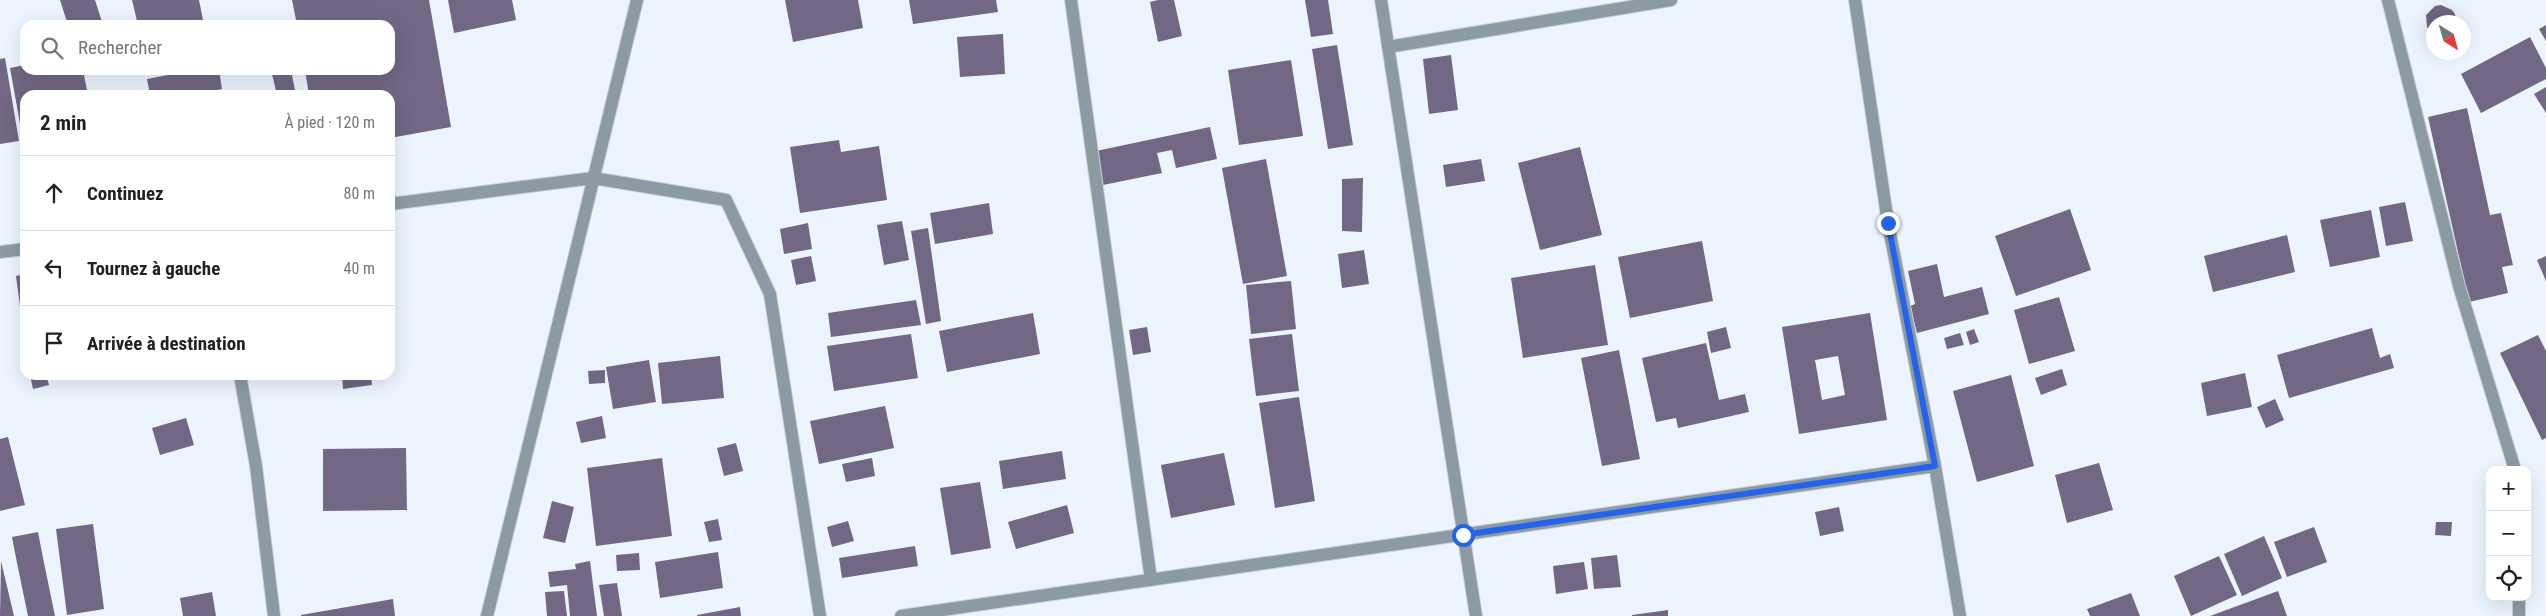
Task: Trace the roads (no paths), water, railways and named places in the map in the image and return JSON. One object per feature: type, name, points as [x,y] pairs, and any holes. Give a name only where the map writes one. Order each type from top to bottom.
[{"type":"street","points":[[488,616],[637,0]]},
{"type":"street","points":[[1071,0],[1151,580]]},
{"type":"street","points":[[1381,0],[1476,616]]},
{"type":"street","points":[[1388,47],[1671,0]]},
{"type":"street","points":[[1855,0],[1888,223],[1935,466],[1960,616]]},
{"type":"street","points":[[2388,0],[2459,286],[2514,466]]},
{"type":"street","points":[[395,203],[593,178],[726,200],[770,294],[820,616]]},
{"type":"street","points":[[0,252],[20,250]]},
{"type":"street","points":[[241,380],[256,466],[274,616]]},
{"type":"street","points":[[901,616],[1935,466]]},
{"type":"street","points":[[2519,601],[2519,616]]}]
